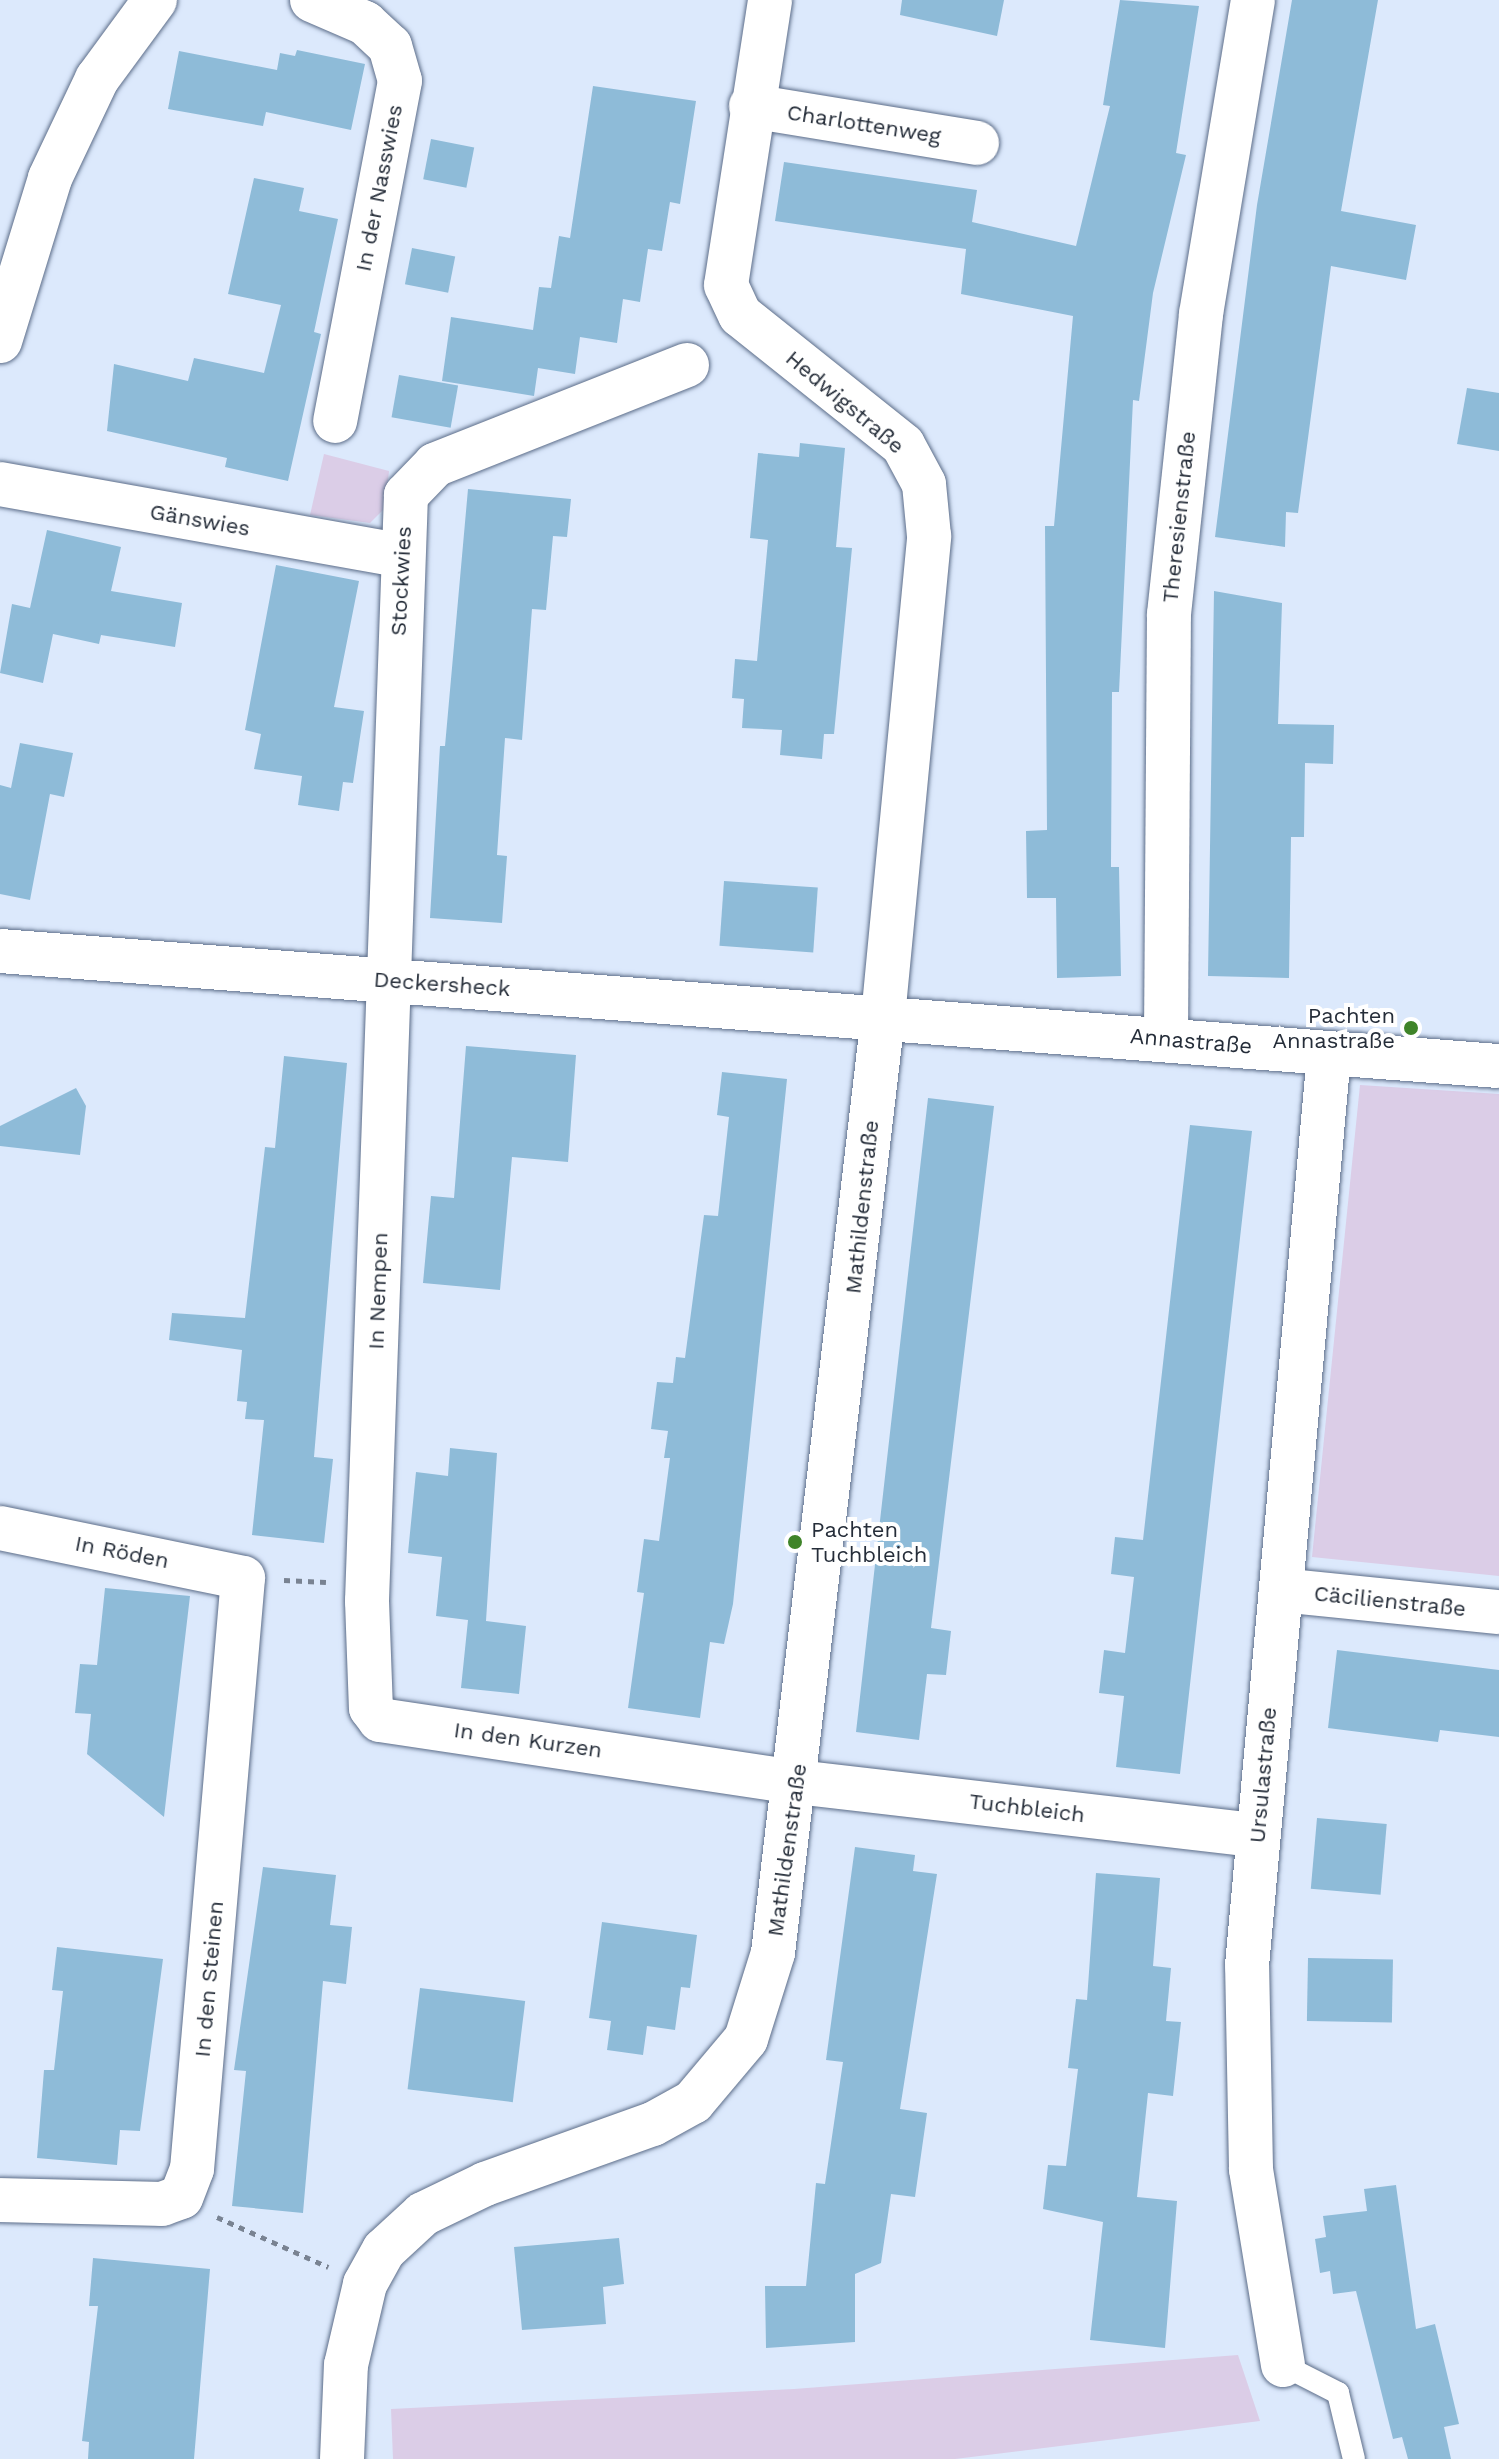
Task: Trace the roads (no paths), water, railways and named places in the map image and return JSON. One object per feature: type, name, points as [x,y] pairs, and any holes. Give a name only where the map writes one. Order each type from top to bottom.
[{"type":"street","points":[[0,341],[50,178],[97,79],[155,0]]},
{"type":"street","name":"In der Nasswies","points":[[312,0],[365,23],[382,38],[400,81],[335,421]]},
{"type":"street","name":"Hedwigstraße","points":[[770,0],[751,106],[726,285],[740,315],[903,445],[924,484],[929,536],[883,1017]]},
{"type":"street","name":"Theresienstraße","points":[[1166,1038],[1169,614],[1201,314],[1253,0]]},
{"type":"street","name":"Charlottenweg","points":[[751,106],[977,143]]},
{"type":"street","name":"Stockwies","points":[[388,980],[400,555],[406,495],[435,465],[687,365]]},
{"type":"street","name":"Gänswies","points":[[0,484],[400,555]]},
{"type":"street","name":"Deckersheck","points":[[0,951],[883,1017]]},
{"type":"street","name":"In Nempen","points":[[368,1593],[388,980]]},
{"type":"street","name":"Annastraße","points":[[883,1017],[1499,1066]]},
{"type":"street","name":"Mathildenstraße","points":[[342,2459],[346,2365],[365,2284],[384,2250],[423,2214],[485,2184],[653,2124],[693,2102],[722,2073],[763,1999],[796,1782],[883,1017]]},
{"type":"street","name":"Ursulastraße","points":[[1283,2365],[1251,2169],[1245,2051],[1257,1835],[1329,1054]]},
{"type":"street","name":"In Röden","points":[[0,1528],[243,1578]]},
{"type":"street","name":"In den Steinen","points":[[0,2200],[162,2204],[181,2197],[192,2169],[243,1578]]},
{"type":"street","name":"Cäcilienstraße","points":[[1281,1590],[1499,1612]]},
{"type":"street","name":"In den Kurzen","points":[[368,1593],[366,1689],[380,1720],[796,1782]]},
{"type":"street","name":"Tuchbleich","points":[[796,1782],[1257,1835]]},
{"type":"lane","name":"Ursulastraße","points":[[1283,2365],[1338,2393],[1354,2459]]},
{"type":"place","name":"Pachten Annastraße","points":[[1411,1028]]},
{"type":"place","name":"Pachten Tuchbleich","points":[[795,1542]]}]
